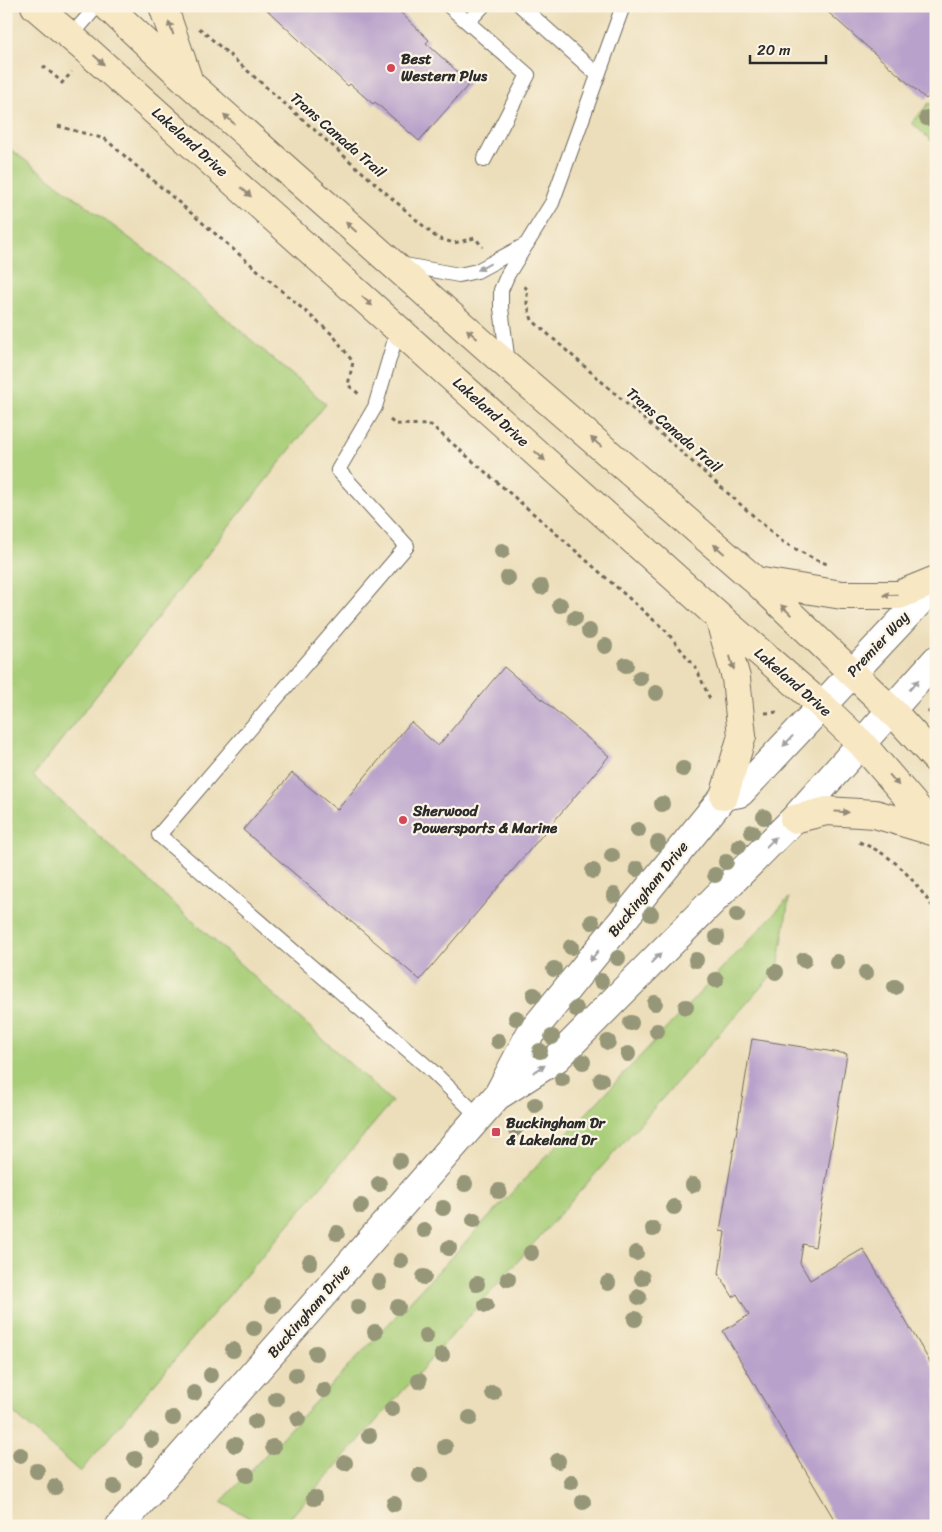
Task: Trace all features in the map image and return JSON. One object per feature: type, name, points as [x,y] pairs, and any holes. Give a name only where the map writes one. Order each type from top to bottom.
[{"type":"main road","points":[[107,6],[189,83],[509,367],[756,581],[892,711],[936,759]]},
{"type":"main road","points":[[163,6],[189,83]]},
{"type":"main road","name":"Lakeland Drive","points":[[39,8],[718,617],[821,704],[862,744],[936,831]]},
{"type":"main road","points":[[756,581],[842,595],[900,595],[936,582]]},
{"type":"main road","points":[[718,617],[736,678],[742,736],[724,796]]},
{"type":"main road","points":[[794,819],[827,811],[875,814],[936,831]]},
{"type":"street","name":"Premier Way","points":[[821,704],[936,582]]},
{"type":"street","points":[[862,744],[936,660]]},
{"type":"street","name":"Buckingham Drive","points":[[120,1526],[498,1095],[530,1034],[724,796],[740,793],[821,704]]},
{"type":"street","name":"Buckingham Drive","points":[[498,1095],[557,1058],[794,819],[862,744]]},
{"type":"lane","points":[[71,36],[98,6]]},
{"type":"lane","points":[[449,6],[528,75],[484,160]]},
{"type":"lane","points":[[468,22],[482,6]]},
{"type":"lane","points":[[520,6],[598,75]]},
{"type":"lane","points":[[509,367],[501,308],[501,290],[552,203],[623,6]]},
{"type":"lane","points":[[392,263],[459,275],[477,271],[527,244]]},
{"type":"lane","points":[[398,329],[375,407],[338,470],[407,546],[159,835],[432,1071],[479,1117]]},
{"type":"path","name":"Trans Canada Trail","points":[[195,20],[198,27],[437,238],[454,243],[475,238],[486,250]]},
{"type":"path","points":[[43,66],[62,84],[73,71]]},
{"type":"path","points":[[58,126],[105,139],[334,335],[353,362],[348,385],[395,424],[431,425],[542,521],[666,631],[696,668],[712,704]]},
{"type":"path","name":"Trans Canada Trail","points":[[521,284],[527,289],[527,304],[532,320],[783,542],[814,559],[831,565]]},
{"type":"path","points":[[859,842],[874,848],[906,870],[936,911]]},
{"type":"green space","points":[[929,103],[936,106],[936,145],[912,123]]},
{"type":"green space","points":[[6,146],[152,255],[326,404],[33,776],[392,1102],[80,1472],[6,1406]]},
{"type":"green space","points":[[789,898],[778,968],[283,1526],[264,1526],[221,1502]]},
{"type":"building","name":"Best Western Plus","points":[[263,6],[394,6],[429,40],[426,43],[470,83],[419,141],[375,102],[373,104],[350,84],[348,86]]},
{"type":"building","points":[[821,6],[935,6],[936,88],[926,99]]},
{"type":"building","name":"Sherwood Powersports & Marine","points":[[504,667],[609,756],[420,980],[243,830],[292,773],[337,810],[411,722],[438,746]]},
{"type":"building","points":[[752,1039],[847,1054],[815,1247],[803,1244],[800,1263],[810,1280],[863,1249],[936,1372],[936,1526],[838,1526],[723,1331],[749,1315],[737,1294],[733,1297],[719,1274],[725,1232],[720,1231]]},
{"type":"place","name":"Best Western Plus","points":[[391,68]]},
{"type":"place","name":"Sherwood Powersports & Marine","points":[[403,820]]},
{"type":"place","name":"Buckingham Dr & Lakeland Dr","points":[[496,1132]]}]
